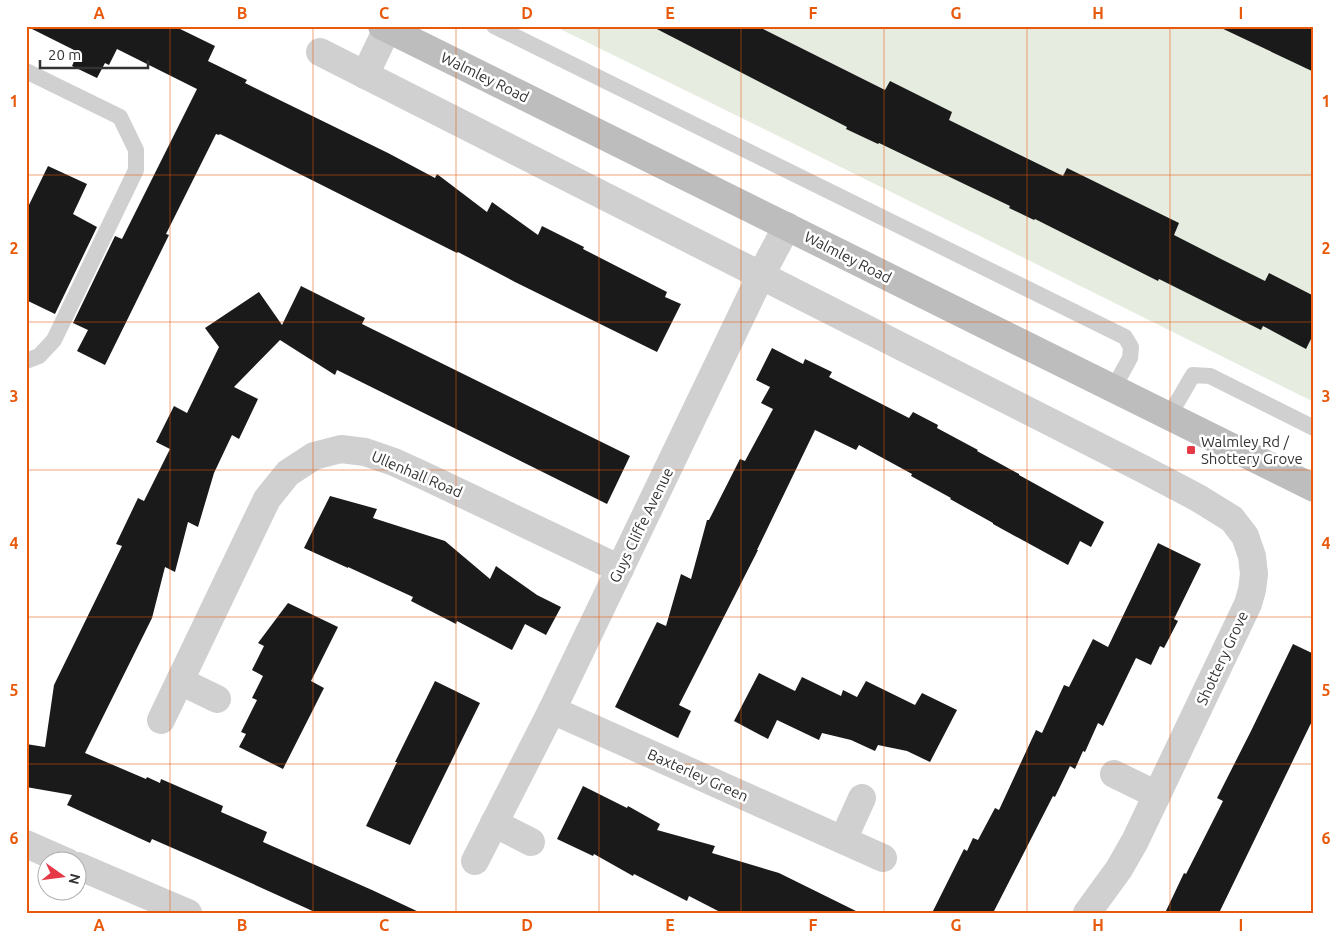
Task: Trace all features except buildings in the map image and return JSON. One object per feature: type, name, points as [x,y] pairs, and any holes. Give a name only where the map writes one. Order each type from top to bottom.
[{"type":"main road","name":"Walmley Road","points":[[386,27],[1314,488]]},
{"type":"street","points":[[365,74],[386,27]]},
{"type":"street","points":[[320,52],[762,275]]},
{"type":"street","name":"Guys Cliffe Avenue","points":[[475,861],[552,710],[787,226]]},
{"type":"street","name":"Shottery Grove","points":[[762,275],[1198,498],[1232,519],[1245,536],[1252,556],[1254,574],[1252,590],[1242,618],[1135,841],[1119,869],[1087,913]]},
{"type":"street","name":"Ullenhall Road","points":[[161,720],[267,499],[288,472],[314,456],[341,449],[365,452],[394,462],[620,569]]},
{"type":"street","points":[[180,681],[217,699]]},
{"type":"street","name":"Baxterley Green","points":[[552,710],[883,858]]},
{"type":"street","points":[[1114,774],[1157,795]]},
{"type":"street","points":[[843,840],[862,798]]},
{"type":"street","points":[[494,823],[531,842]]},
{"type":"street","points":[[26,844],[44,852]]},
{"type":"street","points":[[88,870],[188,913]]},
{"type":"lane","points":[[494,26],[1125,337],[1131,347],[1130,358],[1114,390]]},
{"type":"lane","points":[[26,71],[120,117],[136,150],[136,170],[54,340],[38,356],[26,361]]},
{"type":"lane","points":[[1169,416],[1193,375],[1210,376],[1314,428]]},
{"type":"shaded area","points":[[554,26],[1314,26],[1314,402],[760,127]]},
{"type":"place","name":"Walmley Rd / Shottery Grove","points":[[1191,450]]}]
